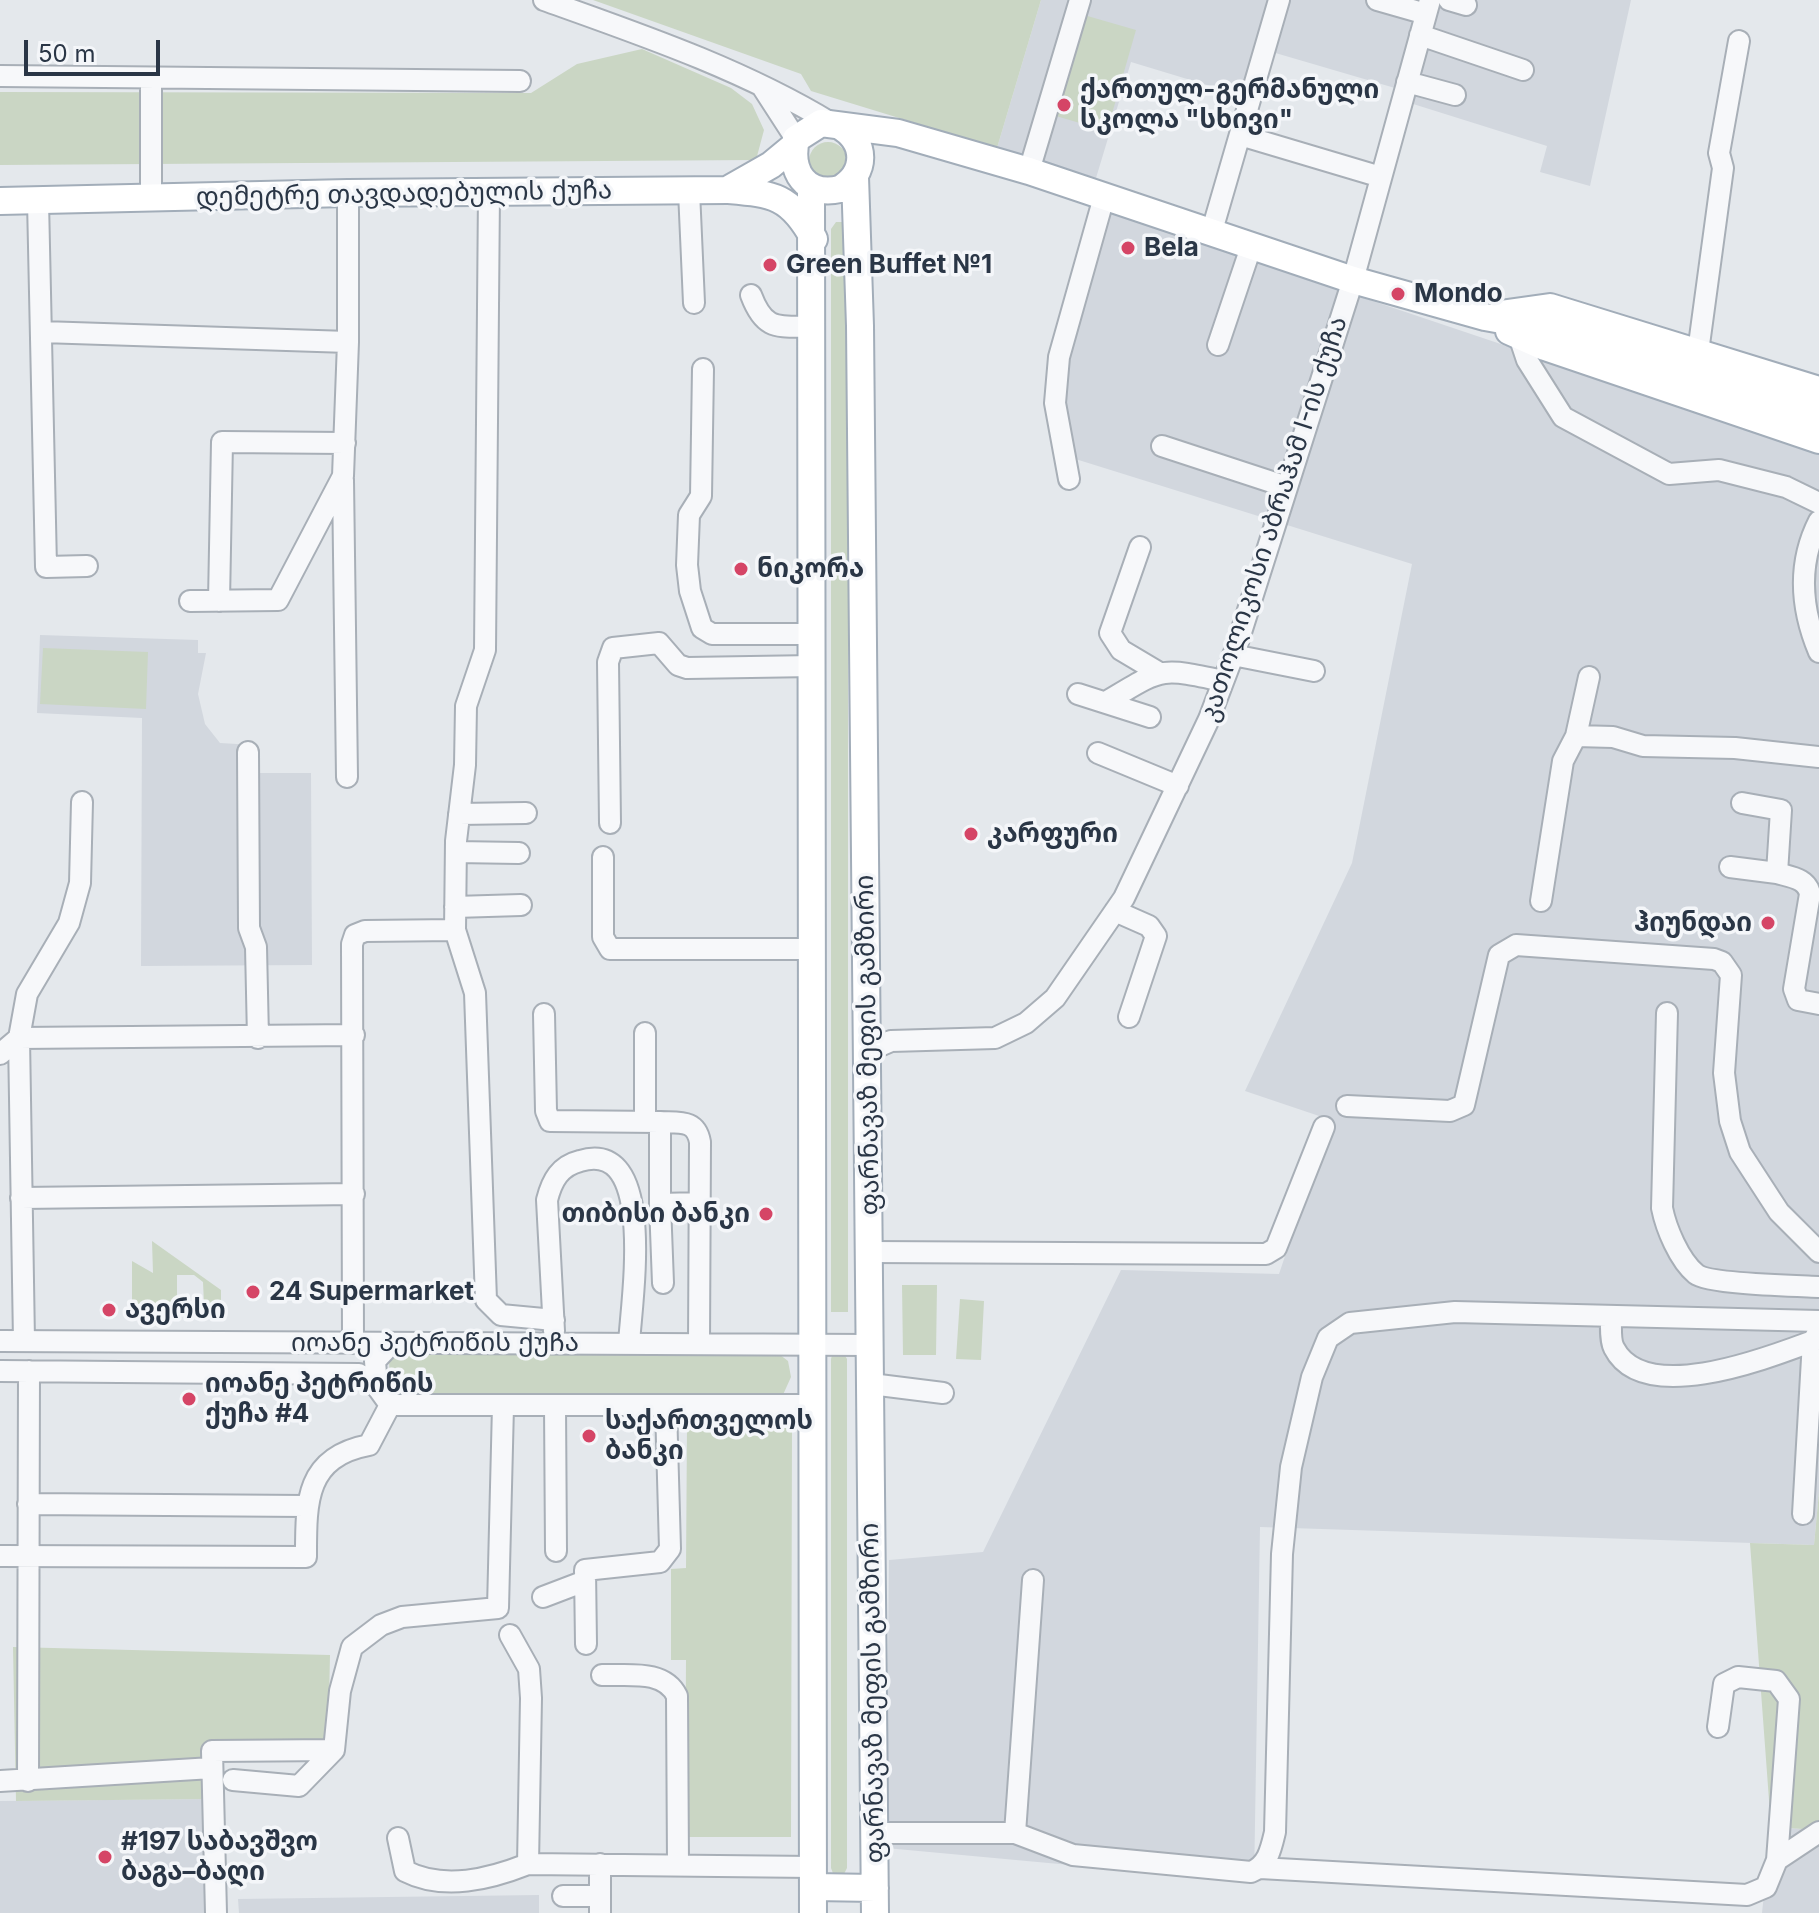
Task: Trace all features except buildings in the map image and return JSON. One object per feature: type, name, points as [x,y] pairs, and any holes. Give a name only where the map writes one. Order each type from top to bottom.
[{"type":"main road","points":[[836,124],[857,140],[858,169]]},
{"type":"main road","points":[[808,186],[796,173],[795,143],[812,126],[836,124],[898,133],[1029,171],[1353,280],[1485,317],[1568,332],[1819,416]]},
{"type":"main road","points":[[727,190],[771,194],[808,186],[840,189],[898,133]]},
{"type":"main road","name":"დემეტრე თავდადებულის ქუჩა","points":[[0,201],[348,193],[727,190],[771,165],[795,143]]},
{"type":"main road","name":"ფარნავაზ მეფის გამზირი","points":[[858,169],[875,1900]]},
{"type":"main road","name":"ფარნავაზ მეფის გამზირი","points":[[808,186],[814,239],[813,1889]]},
{"type":"main road","points":[[771,194],[784,200],[803,219],[814,239]]},
{"type":"main road","points":[[1485,317],[1550,307],[1819,390]]},
{"type":"main road","points":[[1485,317],[1519,336],[1819,440]]},
{"type":"main road","points":[[813,1889],[875,1900]]},
{"type":"street","points":[[1029,171],[1080,0]]},
{"type":"street","points":[[1211,234],[1279,0]]},
{"type":"street","points":[[1377,0],[1428,7]]},
{"type":"street","points":[[549,1],[700,57],[836,124]]},
{"type":"street","name":"კათოლიკოსი აბრაჰამ I-ის ქუჩა","points":[[868,1051],[891,1041],[995,1038],[1026,1023],[1055,998],[1115,911],[1178,786],[1233,655],[1353,280],[1428,7]]},
{"type":"street","points":[[1420,35],[1523,70]]},
{"type":"street","points":[[1698,352],[1723,168],[1719,153],[1739,41]]},
{"type":"street","points":[[0,76],[520,81]]},
{"type":"street","points":[[151,78],[151,198]]},
{"type":"street","points":[[1407,82],[1455,95]]},
{"type":"street","points":[[763,88],[795,143]]},
{"type":"street","points":[[1240,135],[1381,177]]},
{"type":"street","points":[[689,191],[694,303]]},
{"type":"street","points":[[489,192],[485,650],[466,706],[456,852],[455,930],[475,993],[486,1300],[501,1315],[554,1320]]},
{"type":"street","points":[[347,777],[343,476],[348,342],[348,193]]},
{"type":"street","points":[[1069,479],[1055,403],[1059,357],[1104,197]]},
{"type":"street","points":[[38,201],[46,567],[87,566]]},
{"type":"street","points":[[1218,345],[1251,247]]},
{"type":"street","points":[[751,295],[760,317],[767,323],[814,327]]},
{"type":"street","points":[[42,332],[348,342]]},
{"type":"street","points":[[1519,336],[1527,360],[1563,417],[1669,474],[1719,470],[1786,487],[1819,503]]},
{"type":"street","points":[[703,369],[701,496],[689,515],[687,565],[690,591],[702,628],[712,634],[814,634]]},
{"type":"street","points":[[219,601],[222,442],[345,443]]},
{"type":"street","points":[[1162,446],[1287,487]]},
{"type":"street","points":[[190,601],[278,600],[343,476]]},
{"type":"street","points":[[1819,521],[1806,558],[1802,589],[1808,627],[1819,652]]},
{"type":"street","points":[[1140,547],[1110,633],[1121,650],[1158,672]]},
{"type":"street","points":[[610,823],[608,662],[613,648],[659,643],[678,665],[687,668],[814,666]]},
{"type":"street","points":[[1233,655],[1314,671]]},
{"type":"street","points":[[1106,702],[1158,672],[1168,670],[1223,681]]},
{"type":"street","points":[[1541,901],[1563,761],[1576,736],[1589,677]]},
{"type":"street","points":[[1078,694],[1150,717]]},
{"type":"street","points":[[1576,736],[1613,737],[1643,746],[1735,748],[1819,757]]},
{"type":"street","points":[[248,752],[249,928],[256,947],[258,1038]]},
{"type":"street","points":[[1098,753],[1178,786]]},
{"type":"street","points":[[28,1781],[28,1504],[34,1371],[21,1198],[19,1038],[27,994],[69,923],[80,883],[82,802]]},
{"type":"street","points":[[1742,803],[1781,810],[1777,873]]},
{"type":"street","points":[[459,814],[526,813]]},
{"type":"street","points":[[456,852],[519,853]]},
{"type":"street","points":[[603,857],[603,937],[610,949],[814,949]]},
{"type":"street","points":[[1730,867],[1777,873],[1798,879],[1809,887],[1810,950],[1795,994],[1804,1003],[1819,1004]]},
{"type":"street","points":[[455,907],[521,905]]},
{"type":"street","points":[[1115,911],[1149,926],[1156,936],[1129,1017]]},
{"type":"street","points":[[353,1343],[352,944],[355,935],[365,931],[455,930]]},
{"type":"street","points":[[1347,1106],[1450,1111],[1464,1105],[1499,955],[1507,948],[1516,945],[1714,959],[1722,962],[1731,975],[1724,1073],[1730,1121],[1740,1152],[1779,1212],[1819,1252]]},
{"type":"street","points":[[1667,1013],[1662,1208],[1665,1222],[1687,1264],[1704,1278],[1819,1287]]},
{"type":"street","points":[[544,1014],[546,1111],[550,1121],[689,1123],[698,1133],[699,1344]]},
{"type":"street","points":[[645,1033],[660,1204],[663,1283]]},
{"type":"street","points":[[0,1054],[19,1038],[354,1035]]},
{"type":"street","points":[[871,1252],[1266,1254],[1276,1248],[1324,1127]]},
{"type":"street","points":[[555,1343],[547,1200],[551,1183],[567,1164],[588,1158],[600,1159],[625,1176],[634,1202],[629,1344]]},
{"type":"street","points":[[21,1198],[354,1194]]},
{"type":"street","points":[[660,1204],[700,1203]]},
{"type":"street","points":[[1260,1868],[1268,1857],[1275,1832],[1282,1554],[1291,1467],[1312,1377],[1328,1338],[1350,1323],[1455,1312],[1817,1331]]},
{"type":"street","points":[[1611,1318],[1613,1347],[1625,1361],[1643,1370],[1679,1377],[1755,1363],[1817,1331]]},
{"type":"street","points":[[1803,1514],[1817,1331]]},
{"type":"street","name":"იოანე პეტრიწის ქუჩა","points":[[0,1341],[870,1345]]},
{"type":"street","points":[[377,1387],[375,1361],[392,1343]]},
{"type":"street","name":"იოანე პეტრიწის ქუჩა","points":[[0,1371],[359,1374],[377,1387],[390,1405]]},
{"type":"street","points":[[871,1384],[943,1393]]},
{"type":"street","points":[[0,1556],[306,1557],[306,1506],[314,1481],[331,1458],[349,1449],[369,1445],[390,1405],[813,1405]]},
{"type":"street","points":[[233,1780],[299,1786],[334,1750],[340,1691],[352,1647],[381,1625],[402,1617],[498,1608],[503,1406]]},
{"type":"street","points":[[555,1406],[556,1551]]},
{"type":"street","points":[[586,1644],[585,1581],[588,1568],[660,1562],[670,1549],[666,1407]]},
{"type":"street","points":[[28,1504],[306,1506]]},
{"type":"street","points":[[1015,1833],[1033,1580]]},
{"type":"street","points":[[543,1597],[585,1581]]},
{"type":"street","points":[[510,1635],[529,1669],[528,1864]]},
{"type":"street","points":[[602,1675],[657,1677],[671,1684],[677,1696],[678,1864]]},
{"type":"street","points":[[876,1833],[1015,1833],[1073,1855],[1251,1872],[1260,1868],[1747,1895],[1766,1887],[1777,1860],[1789,1699],[1776,1681],[1738,1677],[1724,1684],[1718,1727]]},
{"type":"street","points":[[0,1781],[28,1781],[334,1750]]},
{"type":"street","points":[[212,1760],[216,1913]]},
{"type":"street","points":[[1777,1860],[1819,1832]]},
{"type":"street","points":[[398,1838],[405,1871],[430,1880],[488,1879],[528,1864],[678,1864],[813,1889]]},
{"type":"street","points":[[563,1896],[600,1905],[600,1864]]},
{"type":"shaded area","points":[[1041,0],[1631,0],[1590,186],[1540,172],[1547,146],[1410,103],[1412,93],[1255,47],[1240,95],[1131,62],[1096,178],[997,148]]},
{"type":"shaded area","points":[[1111,213],[1819,451],[1819,1492],[1814,1545],[1260,1527],[1254,1882],[886,1848],[889,1560],[983,1552],[1121,1270],[1279,1274],[1331,1120],[1245,1091],[1352,863],[1412,564],[1069,457],[1055,380]]},
{"type":"shaded area","points":[[40,635],[198,640],[198,653],[206,653],[198,694],[205,724],[220,743],[254,745],[255,773],[311,773],[312,965],[141,966],[142,718],[37,713]]},
{"type":"shaded area","name":"#197 საბავშვო ბაგა–ბაღი","points":[[209,1799],[210,1913],[0,1913],[0,1801]]},
{"type":"shaded area","points":[[1771,1827],[1819,1830],[1819,1913],[1762,1913]]},
{"type":"shaded area","points":[[539,1895],[539,1913],[239,1913],[238,1899]]},
{"type":"green space","points":[[593,0],[1041,0],[997,148],[811,91],[801,74]]},
{"type":"green space","points":[[1084,15],[1136,30],[1107,131],[1056,116]]},
{"type":"green space","points":[[642,49],[731,88],[752,104],[764,130],[756,160],[0,165],[0,92],[531,93],[577,64]]},
{"type":"green space","points":[[828,142],[841,148],[847,161],[841,174],[828,180],[815,174],[809,161],[815,148]]},
{"type":"green space","points":[[836,222],[843,222],[848,230],[848,1312],[831,1312],[831,229]]},
{"type":"green space","points":[[43,648],[148,652],[146,709],[40,704]]},
{"type":"green space","points":[[152,1241],[221,1290],[221,1304],[204,1304],[203,1282],[194,1275],[177,1275],[177,1304],[132,1305],[132,1261],[153,1273]]},
{"type":"green space","points":[[902,1285],[937,1285],[936,1355],[903,1355]]},
{"type":"green space","points":[[960,1299],[984,1301],[981,1360],[956,1359]]},
{"type":"green space","points":[[401,1350],[775,1351],[788,1361],[791,1377],[782,1397],[402,1399],[390,1388],[389,1360]]},
{"type":"green space","points":[[843,1352],[847,1359],[847,1868],[843,1876],[834,1876],[831,1868],[831,1359],[832,1355]]},
{"type":"green space","points":[[687,1426],[792,1427],[791,1837],[685,1837],[686,1660],[671,1660],[671,1569],[686,1568]]},
{"type":"green space","points":[[1819,1492],[1819,1830],[1771,1827],[1750,1543],[1814,1545]]},
{"type":"green space","points":[[13,1647],[330,1655],[328,1747],[208,1746],[209,1799],[16,1801]]},
{"type":"place","name":"ქართულ-გერმანული სკოლა \"სხივი\"","points":[[1064,105]]},
{"type":"place","name":"Bela","points":[[1128,248]]},
{"type":"place","name":"Green Buffet №1","points":[[770,265]]},
{"type":"place","name":"Mondo","points":[[1398,294]]},
{"type":"place","name":"ნიკორა","points":[[741,569]]},
{"type":"place","name":"კარფური","points":[[971,834]]},
{"type":"place","name":"ჰიუნდაი","points":[[1768,923]]},
{"type":"place","name":"თიბისი ბანკი","points":[[766,1214]]},
{"type":"place","name":"24 Supermarket","points":[[253,1292]]},
{"type":"place","name":"ავერსი","points":[[109,1310]]},
{"type":"place","name":"იოანე პეტრიწის ქუჩა #4","points":[[189,1399]]},
{"type":"place","name":"საქართველოს ბანკი","points":[[589,1436]]},
{"type":"place","name":"#197 საბავშვო ბაგა–ბაღი","points":[[105,1857]]}]
